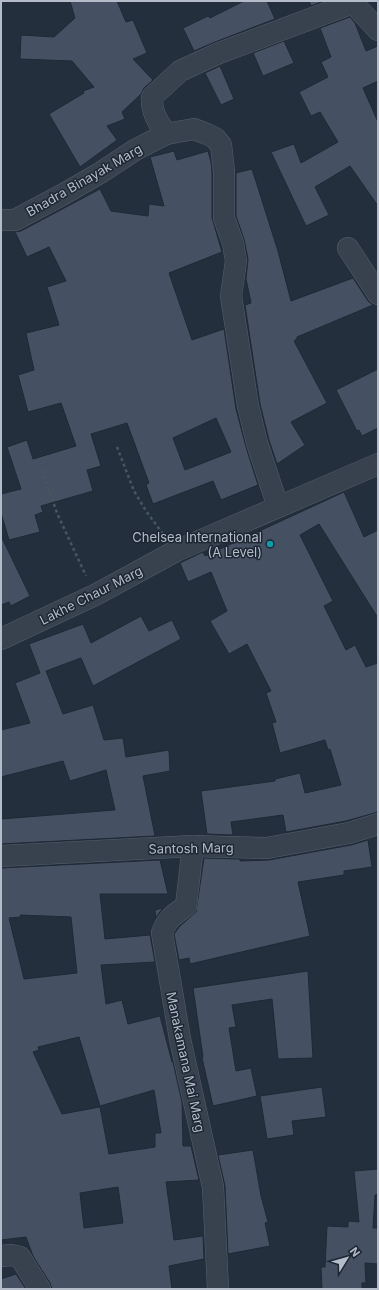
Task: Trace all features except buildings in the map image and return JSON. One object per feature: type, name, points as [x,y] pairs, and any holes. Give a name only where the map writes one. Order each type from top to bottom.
[{"type":"street","points":[[166,134],[156,120],[152,98],[180,71],[220,53],[353,2],[378,30]]},
{"type":"street","name":"Bhadra Binayak Marg","points":[[1,220],[15,220],[62,195],[100,173],[135,150],[166,134],[194,129],[215,138],[221,146],[224,172],[224,218],[233,243],[236,261],[231,296],[248,406],[255,436],[278,507]]},
{"type":"street","points":[[348,248],[378,294]]},
{"type":"street","name":"Lakhe Chaur Marg","points":[[1,639],[95,595],[176,551],[378,464]]},
{"type":"street","name":"Santosh Marg","points":[[1,856],[194,846],[267,848],[377,829]]},
{"type":"street","name":"Manakamana Mai Marg","points":[[194,846],[187,904],[166,922],[162,933],[180,1039],[213,1187],[218,1289]]},
{"type":"street","points":[[1,1256],[11,1255],[20,1257],[40,1289]]},
{"type":"path","points":[[117,447],[134,491],[146,511],[176,551]]},
{"type":"path","points":[[42,470],[57,513],[95,595]]},
{"type":"place","name":"Chelsea International (A Level)","points":[[270,544]]}]
